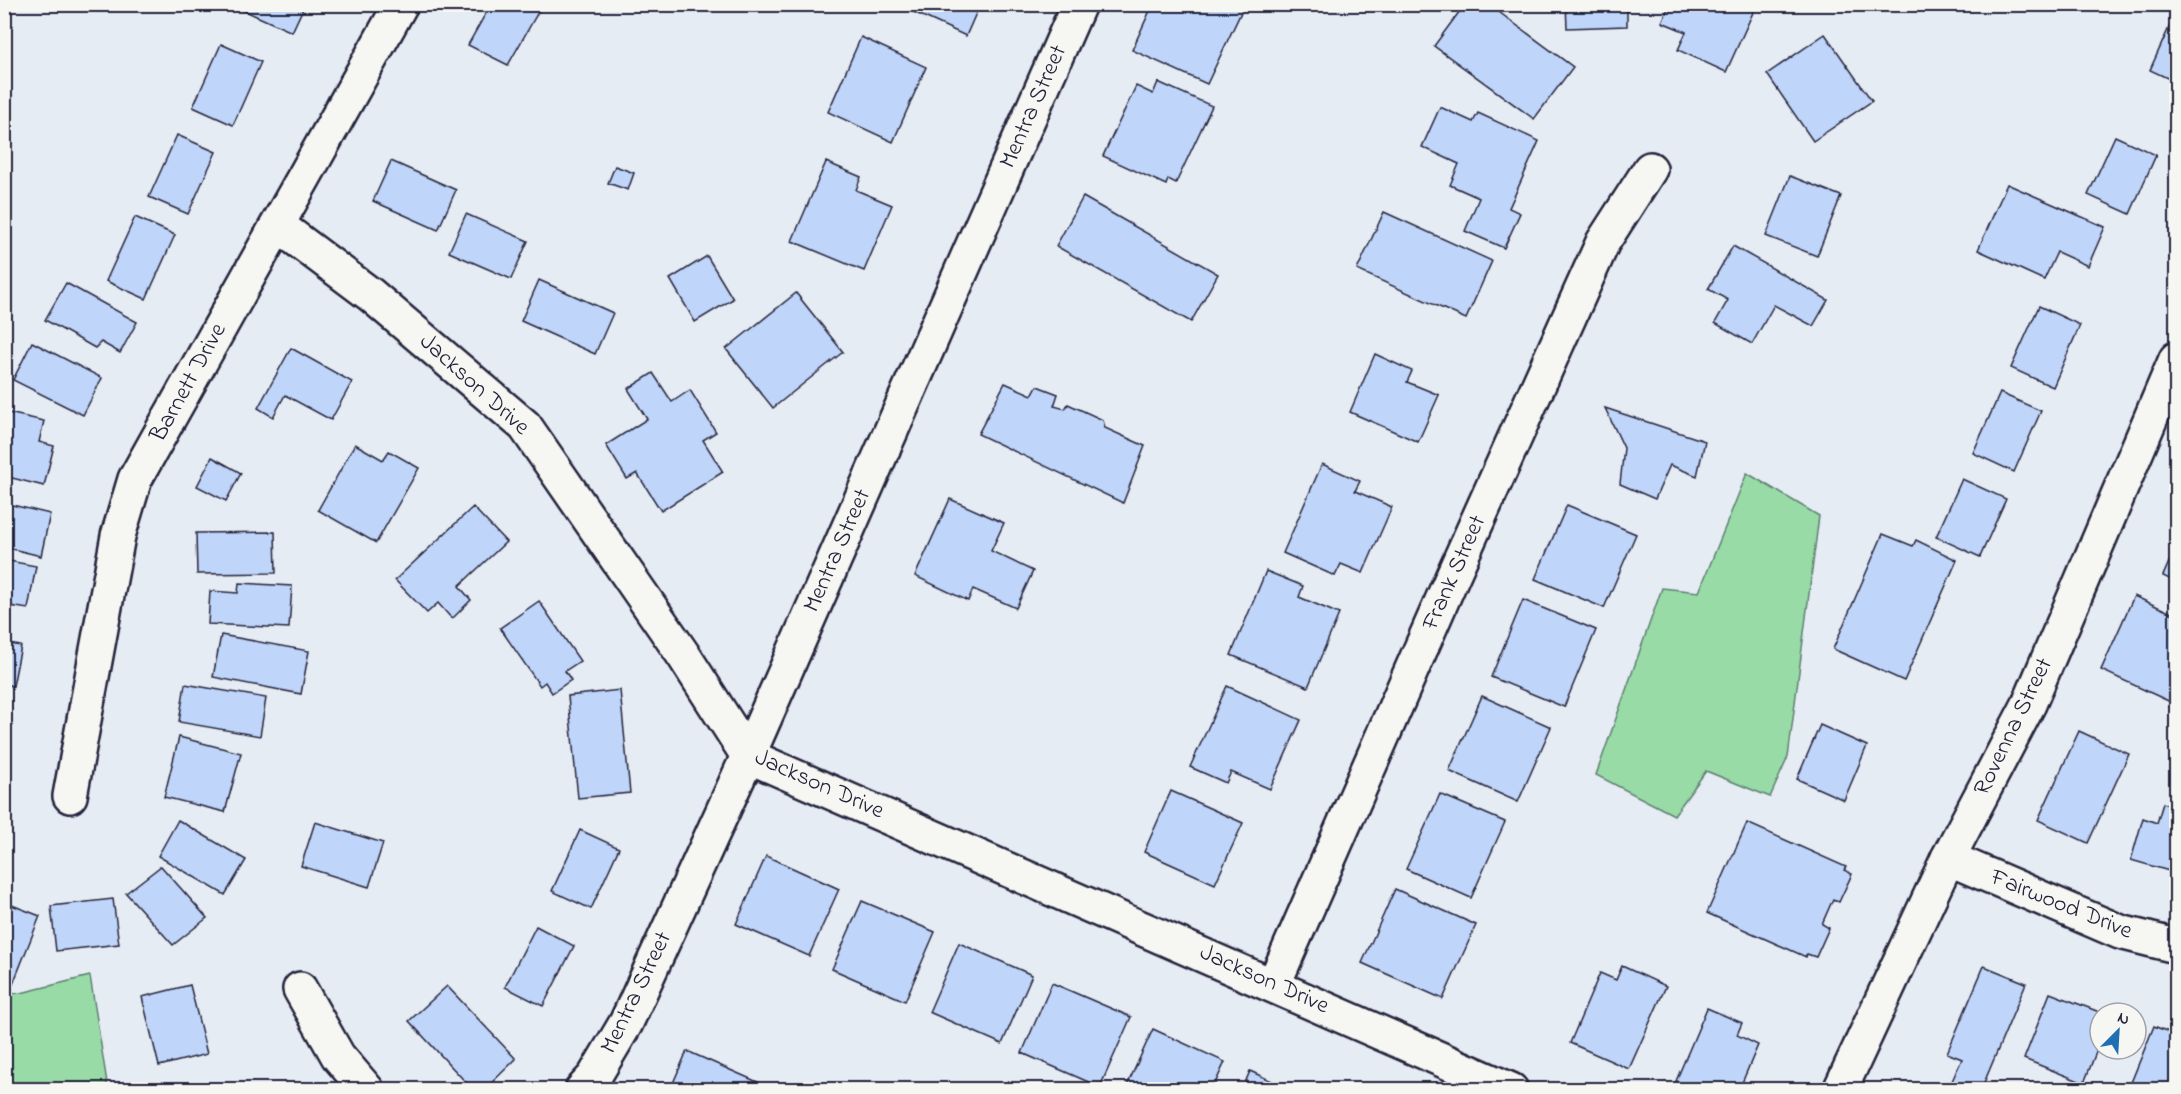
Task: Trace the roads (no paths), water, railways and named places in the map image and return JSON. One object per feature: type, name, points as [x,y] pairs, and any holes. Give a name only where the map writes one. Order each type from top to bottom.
[{"type":"street","name":"Barnett Drive","points":[[70,795],[118,536],[135,479],[279,226],[401,4]]},
{"type":"street","name":"Mentra Street","points":[[582,1089],[594,1077],[626,1023],[748,756],[1079,4]]},
{"type":"street","name":"Frank Street","points":[[1274,984],[1449,584],[1603,242],[1650,168]]},
{"type":"street","name":"Jackson Drive","points":[[279,226],[371,295],[525,426],[684,656],[748,756],[1511,1089]]},
{"type":"street","name":"Rovenna Street","points":[[1840,1089],[1948,858],[2029,704],[2176,359]]},
{"type":"street","name":"Fairwood Drive","points":[[1948,858],[2120,932],[2176,946]]},
{"type":"street","points":[[300,989],[338,1056],[367,1089]]}]
